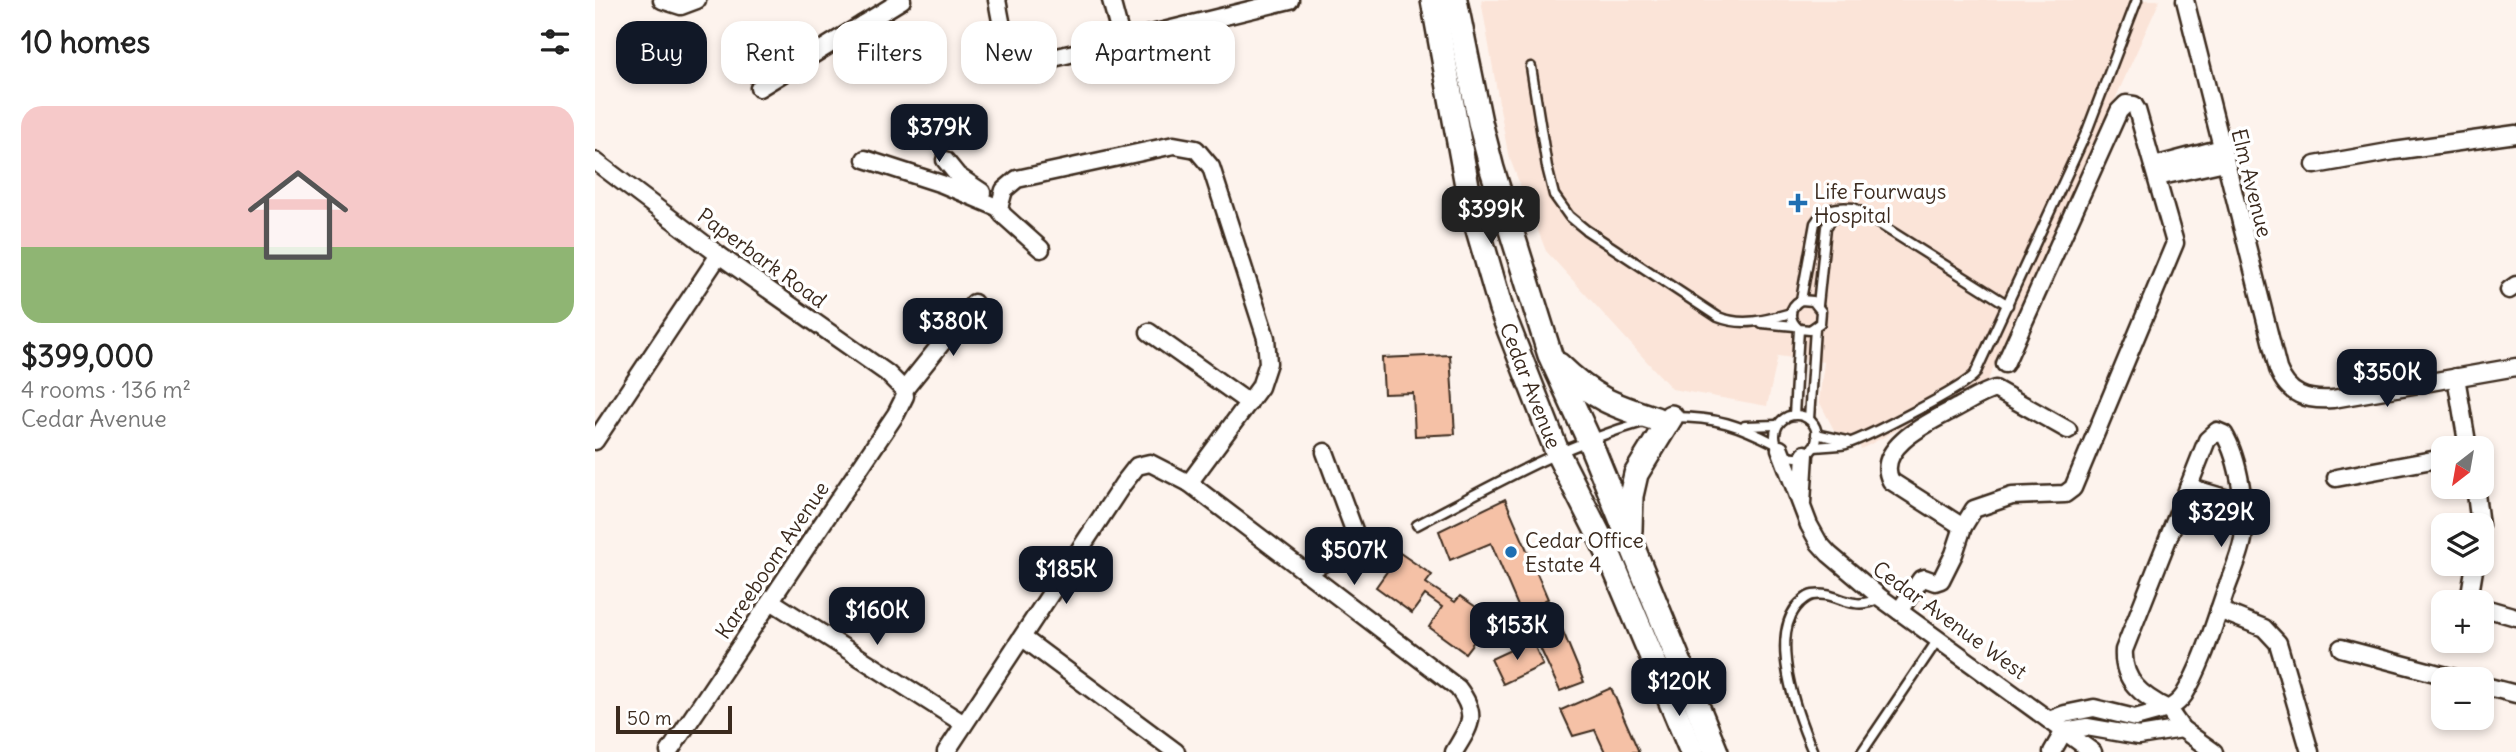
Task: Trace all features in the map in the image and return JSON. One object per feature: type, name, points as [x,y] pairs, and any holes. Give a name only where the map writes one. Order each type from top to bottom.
[{"type":"main road","name":"Cedar Avenue","points":[[1433,0],[1478,236],[1515,347],[1558,453],[1609,555],[1692,752]]},
{"type":"main road","name":"Cedar Avenue","points":[[1455,0],[1492,169],[1550,355],[1589,440],[1716,752]]},
{"type":"main road","points":[[1550,355],[1576,381],[1600,399],[1663,418],[1636,474],[1631,496],[1630,539]]},
{"type":"street","points":[[662,0],[681,6],[697,0]]},
{"type":"street","points":[[868,21],[902,0]]},
{"type":"street","points":[[997,0],[1007,43],[1020,62],[1039,63],[1071,55]]},
{"type":"street","points":[[1111,0],[1117,21]]},
{"type":"street","points":[[1204,21],[1290,0]]},
{"type":"street","name":"Elm Avenue","points":[[2185,0],[2281,377],[2295,394],[2322,400],[2456,377]]},
{"type":"street","points":[[759,88],[833,42]]},
{"type":"street","points":[[1899,611],[1921,579],[1938,582],[1941,580],[1954,554],[1962,527],[1974,509],[2012,496],[2065,494],[2073,488],[2175,243],[2134,105],[2126,104],[2119,111],[2005,364]]},
{"type":"street","points":[[2315,165],[2516,134]]},
{"type":"street","points":[[999,205],[1004,190],[1017,179],[1174,145],[1196,149],[1211,167],[1266,338],[1268,363],[1260,387],[1189,483]]},
{"type":"street","points":[[2155,172],[2224,155]]},
{"type":"street","points":[[865,159],[999,205]]},
{"type":"street","points":[[946,160],[958,176],[999,205],[1003,215],[1041,249]]},
{"type":"street","name":"Paperbark Road","points":[[595,161],[719,255],[887,373],[904,390]]},
{"type":"street","points":[[597,435],[719,255]]},
{"type":"street","name":"Kareeboom Avenue","points":[[670,752],[896,414],[905,396],[904,390],[974,303]]},
{"type":"street","points":[[1149,332],[1249,403]]},
{"type":"street","points":[[2466,436],[2456,377],[2516,368]]},
{"type":"street","points":[[1962,527],[1891,481],[1887,473],[1888,464],[1900,443],[1917,429],[1995,389],[2068,430]]},
{"type":"street","points":[[2049,720],[2095,708],[2135,718],[2168,709],[2183,697],[2219,610],[2243,538],[2237,467],[2228,440],[2221,432],[2213,433],[2207,440],[2124,650],[2124,666],[2133,685],[2168,709],[2182,729],[2214,752]]},
{"type":"street","name":"Cedar Avenue West","points":[[1778,446],[1801,506],[1819,543],[1845,569],[2093,752]]},
{"type":"street","points":[[1801,506],[1809,450]]},
{"type":"street","points":[[1306,573],[1358,541],[1325,452]]},
{"type":"street","points":[[2336,478],[2431,460]]},
{"type":"street","points":[[946,752],[1131,473],[1137,466],[1150,463],[1189,483],[1458,688],[1469,706],[1471,720],[1454,752]]},
{"type":"street","points":[[2188,486],[2242,503]]},
{"type":"street","points":[[771,601],[964,724]]},
{"type":"street","points":[[2219,610],[2264,628],[2278,643],[2310,752]]},
{"type":"street","points":[[2494,611],[2516,617]]},
{"type":"street","points":[[1023,638],[1176,752]]},
{"type":"street","points":[[2341,648],[2431,672]]},
{"type":"street","points":[[2494,688],[2516,694]]},
{"type":"street","points":[[2052,752],[2064,731],[2087,727],[2139,736],[2182,729]]},
{"type":"lane","points":[[1742,426],[1792,456],[1853,441],[1971,379],[1980,367],[2087,131],[2137,0]]},
{"type":"lane","points":[[1531,67],[1547,167],[1555,195],[1569,216],[1597,238],[1718,317],[1738,323],[1756,322],[1791,313]]},
{"type":"lane","points":[[1801,300],[1812,232],[1818,219],[1832,208],[1854,208],[2008,305]]},
{"type":"lane","points":[[1817,434],[1809,419],[1815,328],[1822,317],[1818,305],[1826,227],[1832,219],[1854,208]]},
{"type":"lane","points":[[1794,415],[1797,328],[1791,313],[1796,303],[1801,300],[1807,299],[1818,305]]},
{"type":"lane","points":[[1756,322],[1810,330],[1815,328]]},
{"type":"lane","points":[[1417,525],[1499,480],[1558,453],[1589,440],[1663,418],[1705,418],[1742,426],[1777,425],[1787,416],[1794,415],[1809,419]]},
{"type":"lane","name":"Cedar Avenue West","points":[[1777,425],[1775,431],[1778,446]]},
{"type":"lane","points":[[1817,434],[1853,441]]},
{"type":"lane","points":[[1809,450],[1817,434]]},
{"type":"lane","points":[[1813,752],[1787,668],[1783,645],[1786,629],[1795,609],[1809,595],[1825,593],[1856,603],[1881,598]]},
{"type":"lane","points":[[1862,752],[1938,638]]},
{"type":"shaded area","name":"Life Fourways Hospital","points":[[1481,0],[2160,0],[1986,384],[1861,449],[1856,438],[1835,432],[1819,401],[1824,362],[1778,356],[1767,406],[1672,389],[1546,251],[1508,154]]},
{"type":"building","points":[[1450,355],[1455,434],[1415,436],[1413,393],[1384,394],[1382,358]]},
{"type":"building","name":"Cedar Office Estate 4","points":[[1505,499],[1548,599],[1520,611],[1491,543],[1450,560],[1439,531]]},
{"type":"building","points":[[1400,553],[1432,575],[1426,583],[1455,602],[1460,596],[1492,618],[1465,653],[1429,627],[1442,607],[1425,595],[1412,613],[1376,587]]},
{"type":"building","points":[[1557,617],[1584,682],[1560,691],[1531,628]]},
{"type":"building","points":[[1532,640],[1543,665],[1503,684],[1491,659]]},
{"type":"building","points":[[1611,688],[1639,752],[1605,752],[1595,730],[1573,736],[1561,710]]},
{"type":"place","name":"Life Fourways Hospital","points":[[1798,203]]},
{"type":"place","name":"Cedar Office Estate 4","points":[[1511,552]]}]
